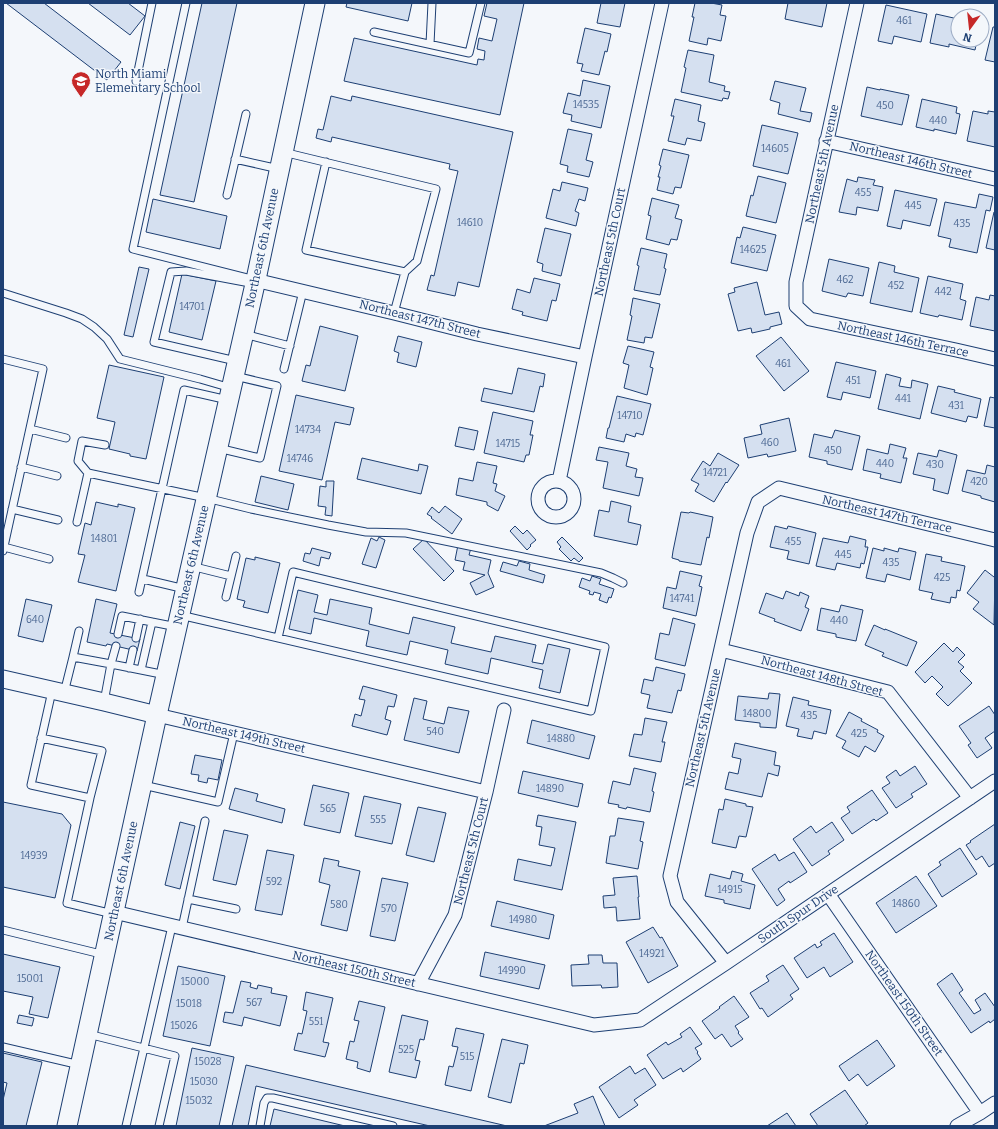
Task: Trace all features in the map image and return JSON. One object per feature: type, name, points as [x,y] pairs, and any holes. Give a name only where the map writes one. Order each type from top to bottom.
[{"type":"main road","name":"Northeast 6th Avenue","points":[[67,1126],[255,282],[315,3]]},
{"type":"street","name":"Northeast 5th Court","points":[[559,481],[584,357],[662,3]]},
{"type":"street","name":"Northeast 5th Avenue","points":[[810,319],[796,306],[796,282],[857,3]]},
{"type":"street","name":"Northeast 146th Street","points":[[826,141],[995,179]]},
{"type":"street","name":"Northeast 147th Street","points":[[255,282],[303,291],[477,334],[584,357]]},
{"type":"street","name":"Northeast 146th Terrace","points":[[810,319],[995,359]]},
{"type":"street","name":"Northeast 5th Avenue","points":[[726,963],[677,902],[670,876],[747,533],[758,502],[779,488]]},
{"type":"street","name":"Northeast 147th Terrace","points":[[779,488],[995,540]]},
{"type":"street","name":"Northeast 148th Street","points":[[720,650],[888,692],[970,798]]},
{"type":"street","name":"Northeast 149th Street","points":[[3,680],[104,702],[486,792]]},
{"type":"street","name":"Northeast 5th Court","points":[[418,984],[455,916],[486,792],[504,710]]},
{"type":"street","name":"South Spur Drive","points":[[594,1025],[640,1020],[995,781]]},
{"type":"street","name":"Northeast 150th Street","points":[[828,894],[980,1113]]},
{"type":"street","name":"Northeast 150th Street","points":[[114,913],[594,1025]]},
{"type":"street","points":[[957,1126],[995,1103]]},
{"type":"lane","points":[[136,81],[152,3]]},
{"type":"lane","points":[[186,3],[133,248],[255,282]]},
{"type":"lane","points":[[430,44],[432,3]]},
{"type":"lane","points":[[374,32],[469,53],[481,3]]},
{"type":"lane","points":[[227,195],[246,114]]},
{"type":"lane","points":[[235,159],[326,162],[436,189],[418,261],[405,272],[394,313]]},
{"type":"lane","points":[[326,162],[306,250],[405,272]]},
{"type":"lane","points":[[233,381],[154,342],[170,272],[186,271],[255,282]]},
{"type":"lane","points":[[284,369],[303,291]]},
{"type":"lane","points":[[3,293],[82,319],[94,327],[107,339],[120,359],[200,379],[277,386],[260,458],[218,448]]},
{"type":"lane","points":[[243,334],[290,346]]},
{"type":"lane","points":[[3,360],[43,369],[3,549],[49,559]]},
{"type":"lane","points":[[139,592],[184,390],[233,381]]},
{"type":"lane","points":[[30,429],[66,438]]},
{"type":"lane","points":[[105,445],[82,441],[78,461],[88,473],[328,525],[366,532],[406,533],[440,539],[600,573],[623,583]]},
{"type":"lane","points":[[22,467],[57,476]]},
{"type":"lane","points":[[78,522],[88,473]]},
{"type":"lane","points":[[12,509],[58,520]]},
{"type":"lane","points":[[226,598],[236,556]]},
{"type":"lane","points":[[191,566],[231,576]]},
{"type":"lane","points":[[118,634],[122,616],[152,622],[179,621],[278,638],[591,711],[605,647],[293,572],[278,638]]},
{"type":"lane","points":[[142,579],[186,589]]},
{"type":"lane","points":[[136,638],[140,619]]},
{"type":"lane","points":[[141,670],[152,622]]},
{"type":"lane","points":[[79,631],[73,657],[41,738],[30,785],[90,798]]},
{"type":"lane","points":[[104,702],[116,646]]},
{"type":"lane","points":[[129,668],[133,650]]},
{"type":"lane","points":[[73,657],[167,675]]},
{"type":"lane","points":[[142,784],[218,802],[234,733]]},
{"type":"lane","points":[[41,738],[102,751],[90,798],[68,903],[114,913]]},
{"type":"lane","points":[[126,1126],[144,1048],[177,927],[188,899],[205,821]]},
{"type":"lane","points":[[188,899],[236,909]]},
{"type":"lane","points":[[3,930],[105,955]]},
{"type":"lane","points":[[87,1033],[175,1056],[159,1126]]},
{"type":"lane","points":[[3,1047],[81,1065]]},
{"type":"lane","points":[[260,1126],[264,1103],[267,1098],[273,1098],[393,1126]]},
{"type":"building","points":[[6,3],[44,3],[121,62],[107,80]]},
{"type":"building","points":[[88,3],[128,3],[145,16],[130,35]]},
{"type":"building","points":[[202,3],[237,3],[194,202],[160,195]]},
{"type":"building","points":[[347,3],[412,3],[408,21],[346,7]]},
{"type":"building","points":[[487,3],[524,3],[500,115],[344,81],[354,38],[477,65],[478,59],[484,60],[485,51],[477,49],[479,38],[492,41],[497,19],[484,16]]},
{"type":"building","points":[[601,3],[625,3],[620,27],[597,23]]},
{"type":"building","points":[[695,3],[722,5],[720,15],[726,16],[721,41],[708,38],[707,45],[689,41]]},
{"type":"building","points":[[788,3],[827,3],[822,27],[785,19]]},
{"type":"building","points":[[886,5],[927,14],[921,42],[894,36],[892,44],[878,41]]},
{"type":"building","points":[[936,14],[950,17],[949,47],[930,43]]},
{"type":"building","points":[[993,27],[995,27],[995,62],[985,60],[988,48],[990,48],[990,39]]},
{"type":"building","points":[[585,28],[611,34],[607,52],[605,51],[599,75],[581,71],[583,64],[577,63]]},
{"type":"building","points":[[688,50],[714,55],[709,82],[725,86],[724,91],[730,92],[728,99],[723,98],[722,101],[681,92]]},
{"type":"building","points":[[583,80],[610,86],[601,128],[571,121],[572,115],[563,113],[568,93],[580,96]]},
{"type":"building","points":[[775,81],[806,88],[800,111],[812,113],[810,122],[778,114],[780,103],[770,100]]},
{"type":"building","points":[[867,87],[909,95],[902,125],[861,116]]},
{"type":"building","points":[[331,96],[351,101],[352,96],[513,132],[479,287],[458,282],[455,296],[427,290],[431,275],[434,276],[458,171],[449,169],[450,164],[332,137],[331,142],[316,138],[318,129],[323,130]]},
{"type":"building","points":[[675,99],[701,105],[698,121],[705,123],[701,141],[687,138],[685,145],[668,141],[674,116],[671,116]]},
{"type":"building","points":[[922,99],[957,107],[956,113],[960,114],[956,134],[916,127]]},
{"type":"building","points":[[973,111],[988,114],[988,111],[995,112],[995,147],[967,141]]},
{"type":"building","points":[[762,125],[798,133],[788,174],[753,166]]},
{"type":"building","points":[[568,129],[592,134],[586,160],[593,162],[589,177],[567,172],[568,166],[560,164]]},
{"type":"building","points":[[663,149],[689,155],[681,188],[675,187],[673,194],[657,190],[661,166],[659,165]]},
{"type":"building","points":[[758,176],[786,183],[776,223],[746,216],[751,195],[753,196]]},
{"type":"building","points":[[858,177],[875,180],[873,185],[883,187],[878,211],[857,207],[856,215],[839,212],[847,179],[857,182]]},
{"type":"building","points":[[562,182],[588,188],[585,201],[579,199],[575,211],[579,213],[576,226],[546,218],[553,189],[560,191]]},
{"type":"building","points":[[895,190],[937,199],[930,226],[903,220],[901,229],[887,226]]},
{"type":"building","points":[[979,194],[993,197],[990,211],[986,210],[977,253],[949,247],[951,239],[938,236],[945,202],[976,208]]},
{"type":"building","points":[[652,198],[679,205],[675,218],[682,220],[677,240],[671,239],[669,245],[646,239],[651,216],[648,215]]},
{"type":"building","points":[[153,199],[227,216],[220,249],[146,232]]},
{"type":"building","points":[[994,212],[995,213],[995,250],[986,248]]},
{"type":"building","points":[[743,227],[776,235],[767,271],[731,263],[737,237],[740,238]]},
{"type":"building","points":[[545,228],[571,234],[561,276],[542,271],[543,264],[537,262]]},
{"type":"building","points":[[641,248],[667,254],[664,268],[666,269],[660,295],[634,290]]},
{"type":"building","points":[[829,259],[869,268],[863,296],[848,293],[846,297],[822,291]]},
{"type":"building","points":[[879,262],[895,266],[894,272],[919,278],[912,312],[870,303]]},
{"type":"building","points":[[139,267],[149,269],[133,337],[124,335]]},
{"type":"building","points":[[182,274],[216,281],[202,340],[169,332]]},
{"type":"building","points":[[928,276],[963,284],[960,299],[966,301],[962,320],[920,313]]},
{"type":"building","points":[[534,278],[560,284],[556,301],[552,300],[547,321],[522,315],[523,312],[512,309],[517,289],[530,293]]},
{"type":"building","points":[[757,282],[765,315],[779,312],[782,324],[770,327],[770,329],[752,333],[751,328],[738,331],[728,294],[735,292],[734,288]]},
{"type":"building","points":[[990,295],[995,296],[995,331],[970,326],[976,297],[989,300]]},
{"type":"building","points":[[633,298],[660,304],[652,338],[645,337],[644,343],[627,340],[632,316],[630,315]]},
{"type":"building","points":[[320,326],[358,336],[345,391],[302,381],[306,365],[310,366]]},
{"type":"building","points":[[398,336],[422,342],[416,367],[397,362],[399,353],[394,351]]},
{"type":"building","points":[[781,337],[809,371],[784,391],[756,356]]},
{"type":"building","points":[[628,346],[654,352],[650,367],[653,368],[647,395],[624,388],[629,365],[623,363]]},
{"type":"building","points":[[836,362],[876,371],[870,398],[843,392],[841,400],[827,397]]},
{"type":"building","points":[[109,365],[164,377],[146,459],[130,456],[130,454],[109,449],[115,422],[97,418]]},
{"type":"building","points":[[518,368],[545,374],[543,387],[540,386],[534,412],[481,401],[484,388],[512,394]]},
{"type":"building","points":[[886,374],[901,378],[899,386],[911,388],[912,380],[928,384],[920,419],[878,409]]},
{"type":"building","points":[[938,386],[981,399],[977,418],[968,416],[966,422],[931,413]]},
{"type":"building","points":[[296,395],[354,408],[350,425],[335,422],[322,480],[279,471]]},
{"type":"building","points":[[617,396],[651,404],[643,435],[636,433],[635,437],[626,434],[624,442],[606,438]]},
{"type":"building","points":[[990,397],[995,398],[995,428],[984,426]]},
{"type":"building","points":[[493,412],[533,421],[530,435],[533,435],[529,455],[526,455],[524,462],[484,453]]},
{"type":"building","points":[[789,418],[796,451],[768,457],[767,454],[748,458],[744,438],[762,434],[760,425]]},
{"type":"building","points":[[459,427],[478,431],[474,450],[455,446]]},
{"type":"building","points":[[835,430],[860,436],[852,470],[827,464],[827,461],[809,457],[814,434],[832,438]]},
{"type":"building","points":[[890,444],[906,448],[903,458],[907,458],[901,483],[880,478],[881,474],[863,470],[867,449],[888,454]]},
{"type":"building","points":[[599,447],[629,453],[626,466],[637,469],[635,477],[643,478],[639,496],[603,488],[608,462],[596,460]]},
{"type":"building","points":[[939,450],[957,455],[948,494],[933,490],[935,479],[913,474],[918,453],[937,457]]},
{"type":"building","points":[[718,453],[739,465],[727,483],[726,482],[714,502],[695,491],[699,484],[691,480],[703,461],[710,466]]},
{"type":"building","points":[[362,458],[418,471],[419,464],[428,466],[421,494],[357,479]]},
{"type":"building","points":[[477,462],[497,466],[493,483],[497,484],[495,491],[505,496],[498,511],[487,505],[487,502],[456,495],[459,478],[473,481]]},
{"type":"building","points":[[987,465],[995,467],[995,502],[981,498],[981,496],[962,491],[967,470],[985,474]]},
{"type":"building","points":[[261,476],[294,484],[288,510],[255,502]]},
{"type":"building","points":[[326,481],[334,481],[332,516],[325,515],[326,507],[318,506],[320,486],[326,487]]},
{"type":"building","points":[[611,501],[631,506],[628,522],[641,525],[637,545],[594,536],[599,510],[609,512]]},
{"type":"building","points":[[96,502],[118,507],[118,504],[135,508],[116,591],[78,582],[85,555],[78,554],[85,523],[91,525]]},
{"type":"building","points":[[445,506],[462,519],[452,534],[427,514],[432,507],[439,513]]},
{"type":"building","points":[[681,512],[690,512],[713,517],[709,538],[707,537],[701,565],[679,561],[672,558]]},
{"type":"building","points":[[515,526],[523,534],[527,530],[536,540],[527,550],[510,531]]},
{"type":"building","points":[[775,526],[787,529],[788,526],[816,533],[809,564],[787,559],[789,551],[770,547]]},
{"type":"building","points":[[850,536],[866,540],[865,547],[868,547],[864,564],[861,563],[860,568],[837,563],[835,570],[816,566],[823,538],[848,543]]},
{"type":"building","points":[[379,537],[385,540],[376,568],[362,564],[371,538],[377,541]]},
{"type":"building","points":[[562,537],[583,558],[579,562],[574,558],[571,561],[559,549],[561,547],[557,542]]},
{"type":"building","points":[[424,539],[454,571],[444,581],[413,549]]},
{"type":"building","points":[[458,545],[471,548],[469,555],[491,560],[488,573],[494,587],[476,595],[470,583],[485,575],[463,570],[465,562],[455,560]]},
{"type":"building","points":[[312,548],[331,553],[329,559],[321,557],[319,566],[303,561],[305,553],[310,554]]},
{"type":"building","points":[[873,548],[884,551],[884,548],[898,552],[899,548],[916,552],[910,580],[887,574],[885,582],[866,578]]},
{"type":"building","points":[[926,554],[942,557],[941,561],[965,566],[960,591],[957,590],[956,598],[951,597],[950,603],[931,599],[933,593],[919,590]]},
{"type":"building","points":[[255,557],[280,563],[268,613],[243,607],[245,601],[237,599],[246,558],[255,560]]},
{"type":"building","points":[[519,561],[530,564],[529,570],[545,575],[543,583],[500,571],[503,562],[517,566]]},
{"type":"building","points":[[985,570],[994,577],[995,576],[994,625],[973,609],[979,602],[967,593]]},
{"type":"building","points":[[680,571],[702,576],[699,586],[702,587],[696,616],[663,608],[667,587],[676,589]]},
{"type":"building","points":[[592,576],[601,579],[599,584],[614,589],[611,598],[609,597],[607,603],[599,600],[601,594],[594,592],[593,595],[589,594],[590,591],[579,587],[582,578],[590,581]]},
{"type":"building","points":[[298,590],[318,595],[314,612],[327,615],[330,599],[372,608],[369,624],[409,634],[413,617],[455,627],[451,643],[491,652],[495,636],[536,645],[532,662],[543,664],[548,644],[570,649],[560,693],[539,688],[543,670],[491,658],[488,674],[445,664],[448,650],[410,641],[407,655],[366,646],[369,631],[314,618],[311,634],[289,629]]},
{"type":"building","points":[[786,591],[799,596],[800,592],[809,596],[805,607],[809,609],[801,631],[774,621],[775,619],[759,613],[766,593],[783,599]]},
{"type":"building","points":[[26,599],[52,605],[43,642],[18,636]]},
{"type":"building","points":[[96,599],[117,604],[110,633],[140,639],[137,651],[107,644],[106,646],[87,642]]},
{"type":"building","points":[[841,605],[863,610],[856,641],[836,637],[836,634],[817,630],[821,608],[839,612]]},
{"type":"building","points":[[673,618],[695,624],[685,666],[655,659],[660,633],[669,635]]},
{"type":"building","points":[[874,625],[917,642],[907,666],[882,656],[884,653],[865,645]]},
{"type":"building","points":[[944,643],[953,652],[957,647],[965,655],[958,662],[964,667],[960,671],[972,683],[948,706],[936,694],[943,687],[932,676],[925,683],[915,672]]},
{"type":"building","points":[[656,667],[685,674],[681,691],[678,690],[672,713],[647,708],[650,695],[641,693],[644,679],[653,681]]},
{"type":"building","points":[[363,686],[397,695],[394,707],[388,706],[385,719],[391,721],[387,735],[352,726],[355,714],[361,716],[365,700],[359,699]]},
{"type":"building","points":[[769,693],[780,694],[776,728],[760,727],[760,723],[735,720],[738,696],[768,699]]},
{"type":"building","points":[[793,697],[809,701],[808,705],[831,710],[826,734],[814,731],[812,739],[797,736],[799,729],[786,726]]},
{"type":"building","points":[[414,698],[427,701],[423,719],[444,724],[448,707],[469,711],[459,753],[404,740]]},
{"type":"building","points":[[989,706],[995,715],[995,731],[985,738],[992,748],[977,758],[968,745],[971,743],[959,726]]},
{"type":"building","points":[[849,712],[862,719],[861,721],[878,730],[877,732],[884,736],[875,752],[865,746],[859,757],[842,748],[846,741],[836,736]]},
{"type":"building","points":[[645,718],[667,722],[662,742],[665,742],[661,762],[629,756],[634,734],[642,735]]},
{"type":"building","points":[[532,720],[595,736],[589,759],[527,743]]},
{"type":"building","points":[[735,743],[776,752],[774,765],[780,766],[778,776],[768,773],[762,797],[725,789],[729,772],[738,774],[741,759],[732,757]]},
{"type":"building","points":[[195,755],[222,760],[218,780],[208,778],[207,783],[198,781],[199,775],[191,774]]},
{"type":"building","points":[[915,766],[927,784],[911,794],[913,797],[896,808],[882,788],[890,783],[886,777],[896,770],[900,776]]},
{"type":"building","points":[[634,768],[656,773],[652,791],[654,792],[650,812],[627,807],[626,809],[618,807],[619,805],[608,803],[613,781],[630,785]]},
{"type":"building","points":[[523,771],[583,784],[578,807],[518,793]]},
{"type":"building","points":[[313,785],[349,793],[340,833],[304,825]]},
{"type":"building","points":[[235,788],[258,794],[256,801],[285,809],[282,823],[229,809]]},
{"type":"building","points":[[872,790],[888,813],[876,821],[874,819],[852,834],[841,818],[850,812],[847,807]]},
{"type":"building","points":[[364,796],[401,804],[392,844],[355,836]]},
{"type":"building","points":[[725,799],[753,807],[746,837],[739,836],[736,848],[712,843],[719,809],[723,810]]},
{"type":"building","points":[[3,802],[62,814],[71,825],[55,898],[3,887]]},
{"type":"building","points":[[418,807],[446,813],[434,862],[406,855]]},
{"type":"building","points":[[538,815],[576,822],[562,890],[514,880],[518,859],[551,866],[555,848],[539,845],[542,827],[536,826]]},
{"type":"building","points":[[618,818],[644,822],[640,841],[643,842],[638,869],[606,863],[610,836],[615,836]]},
{"type":"building","points":[[180,822],[195,826],[180,889],[165,885]]},
{"type":"building","points":[[832,822],[844,840],[828,851],[830,854],[812,866],[793,839],[811,826],[816,833]]},
{"type":"building","points":[[995,824],[995,863],[989,867],[982,856],[976,860],[966,845]]},
{"type":"building","points":[[224,830],[248,835],[236,885],[213,880]]},
{"type":"building","points":[[960,848],[977,874],[942,897],[928,874],[941,865],[939,862]]},
{"type":"building","points":[[267,850],[294,855],[282,915],[255,910]]},
{"type":"building","points":[[794,852],[807,872],[790,883],[789,881],[778,889],[785,900],[777,906],[752,869],[775,854],[779,861]]},
{"type":"building","points":[[324,858],[339,861],[338,866],[360,871],[347,931],[321,925],[330,885],[319,882]]},
{"type":"building","points":[[732,871],[743,874],[741,881],[755,885],[750,909],[724,903],[724,900],[705,896],[710,874],[730,879]]},
{"type":"building","points":[[637,876],[640,919],[617,921],[616,907],[604,908],[603,896],[615,895],[613,878]]},
{"type":"building","points":[[916,876],[937,906],[896,933],[876,903]]},
{"type":"building","points":[[382,878],[408,883],[395,941],[370,936]]},
{"type":"building","points":[[497,901],[554,915],[549,939],[491,926]]},
{"type":"building","points":[[653,927],[660,938],[662,937],[678,966],[648,983],[626,942]]},
{"type":"building","points":[[834,933],[853,962],[830,977],[824,967],[807,978],[794,958],[815,944],[817,948],[822,945],[820,942]]},
{"type":"building","points":[[485,952],[545,965],[539,989],[480,976]]},
{"type":"building","points":[[3,954],[60,967],[48,1018],[29,1014],[33,997],[3,991]]},
{"type":"building","points":[[588,955],[602,955],[603,963],[617,963],[618,987],[602,988],[601,985],[572,986],[571,965],[589,964]]},
{"type":"building","points":[[783,965],[799,989],[790,995],[793,999],[768,1017],[762,1008],[760,1009],[750,993],[769,981],[766,976]]},
{"type":"building","points":[[178,966],[225,976],[210,1046],[163,1036]]},
{"type":"building","points":[[952,973],[963,990],[959,993],[974,1014],[981,1010],[975,1000],[985,993],[995,1007],[995,1019],[990,1023],[989,1021],[971,1033],[937,984]]},
{"type":"building","points":[[241,981],[251,983],[250,987],[257,989],[258,985],[272,988],[271,993],[287,996],[280,1026],[244,1017],[242,1026],[223,1022],[225,1012],[233,1013]]},
{"type":"building","points":[[306,992],[333,998],[323,1042],[329,1043],[325,1057],[294,1050],[298,1033],[302,1034],[307,1011],[303,1010]]},
{"type":"building","points":[[734,996],[749,1017],[735,1026],[743,1039],[731,1047],[722,1034],[715,1039],[702,1021]]},
{"type":"building","points":[[359,1001],[385,1007],[370,1072],[357,1068],[358,1062],[346,1059],[350,1041],[354,1042],[359,1021],[354,1020]]},
{"type":"building","points":[[19,1015],[34,1018],[32,1026],[17,1023]]},
{"type":"building","points":[[402,1015],[428,1021],[424,1040],[420,1039],[415,1060],[420,1061],[416,1078],[389,1072]]},
{"type":"building","points":[[690,1027],[702,1044],[695,1048],[701,1059],[683,1072],[681,1068],[663,1079],[647,1055],[666,1042],[668,1045],[682,1037],[680,1034]]},
{"type":"building","points":[[456,1028],[484,1034],[471,1091],[445,1085],[449,1066],[453,1067],[458,1047],[452,1046]]},
{"type":"building","points":[[502,1039],[528,1045],[524,1064],[520,1063],[511,1103],[488,1097]]},
{"type":"building","points":[[877,1040],[895,1066],[867,1086],[858,1074],[849,1081],[839,1066]]},
{"type":"building","points":[[192,1048],[234,1057],[219,1126],[176,1126]]},
{"type":"building","points":[[3,1053],[42,1062],[26,1126],[3,1126],[3,1100],[7,1083],[3,1082]]},
{"type":"building","points":[[246,1065],[507,1126],[430,1126],[256,1086],[248,1126],[232,1126]]},
{"type":"building","points":[[630,1066],[635,1074],[645,1068],[656,1085],[634,1100],[638,1105],[619,1118],[599,1087]]},
{"type":"building","points":[[845,1090],[868,1123],[864,1126],[818,1126],[810,1114]]},
{"type":"building","points":[[593,1096],[605,1126],[544,1126],[578,1113],[574,1104]]},
{"type":"building","points":[[274,1109],[345,1126],[270,1126]]},
{"type":"building","points":[[787,1113],[796,1126],[767,1126]]},
{"type":"place","name":"North Miami Elementary School","points":[[81,98]]}]
